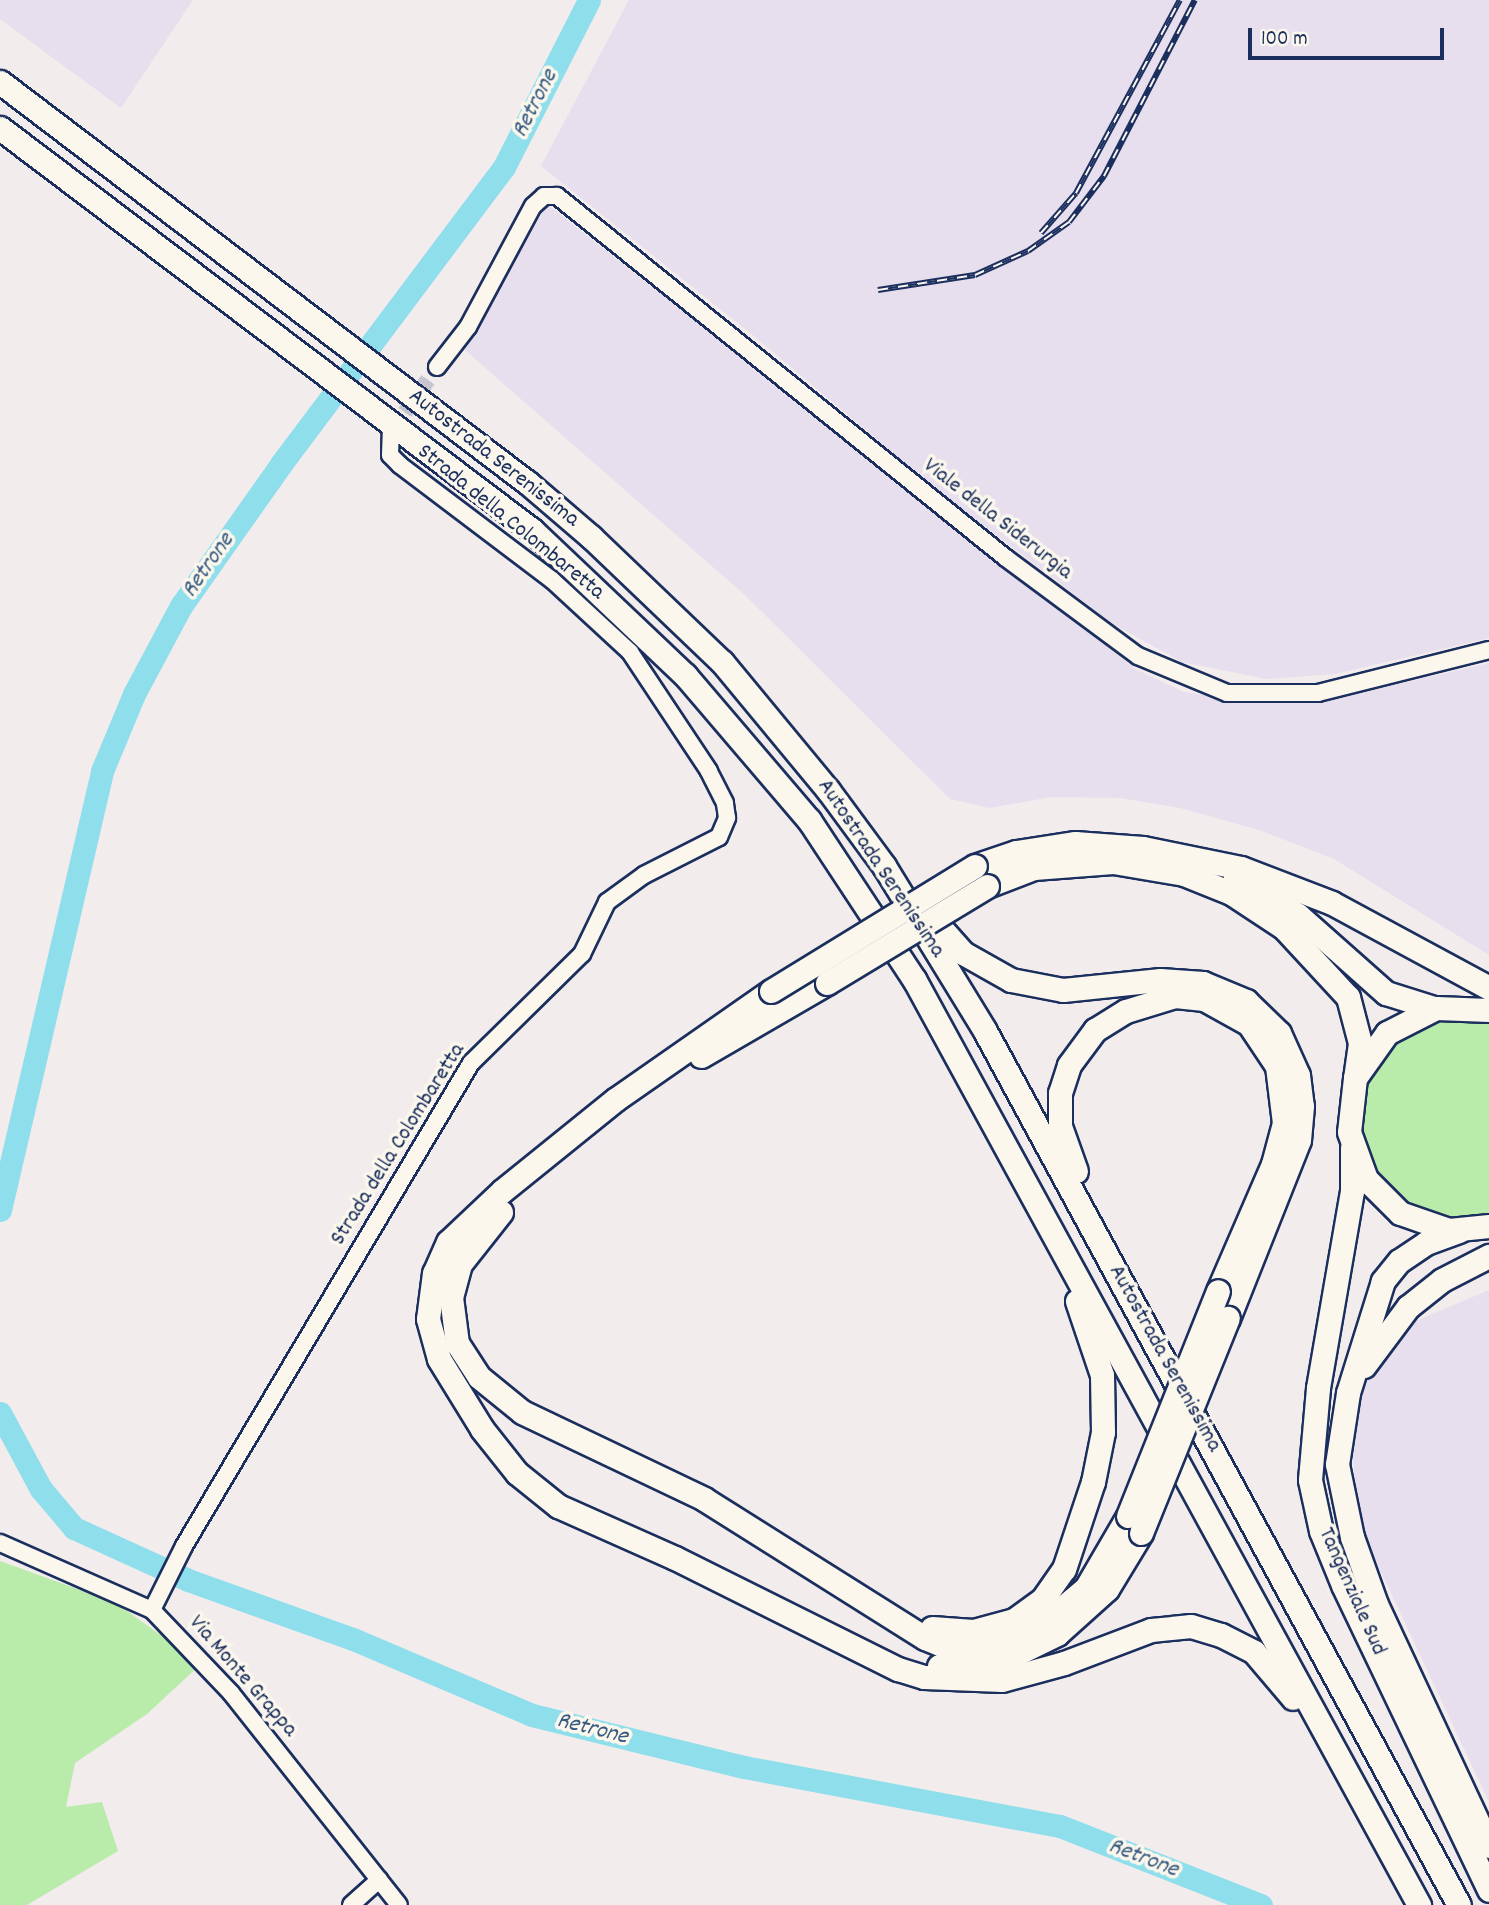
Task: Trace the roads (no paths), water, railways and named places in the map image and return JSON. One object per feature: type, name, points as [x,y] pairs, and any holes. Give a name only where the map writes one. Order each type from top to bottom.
[{"type":"highway","name":"Autostrada Serenissima","points":[[0,82],[389,376],[581,528],[722,662],[828,790],[884,866],[952,975],[1261,1535],[1459,1905]]},
{"type":"highway","name":"Autostrada Serenissima","points":[[0,128],[532,530],[685,675],[809,820],[927,1003],[1404,1876],[1417,1905]]},
{"type":"highway","points":[[722,662],[755,690],[818,760],[944,935],[980,965],[1011,980],[1052,989],[1160,980],[1203,984],[1238,996],[1273,1026],[1298,1075],[1301,1124],[1289,1169],[1228,1318],[1134,1525],[1086,1588],[1043,1624],[983,1646],[942,1645],[858,1597],[705,1499],[522,1412],[470,1366],[457,1343],[451,1315],[460,1264],[481,1233],[515,1199],[692,1061],[827,983],[981,876],[1023,850],[1075,843],[1177,854],[1241,868],[1307,890],[1489,988]]},
{"type":"highway","points":[[1177,854],[1248,882],[1298,915],[1386,993],[1436,1008],[1489,1010]]},
{"type":"highway","name":"Tangenziale Sud","points":[[981,876],[1034,868],[1113,862],[1184,874],[1231,893],[1284,928],[1348,997],[1360,1043],[1350,1096],[1352,1191],[1318,1388],[1310,1480],[1321,1531],[1343,1585],[1479,1838]]},
{"type":"highway","points":[[981,876],[771,990],[616,1099],[502,1191],[448,1242],[433,1273],[428,1319],[439,1359],[482,1429],[517,1473],[558,1506],[675,1558],[870,1657],[924,1677],[980,1681],[1043,1670],[1165,1627],[1205,1629],[1239,1642],[1266,1662],[1287,1687],[1417,1905]]},
{"type":"highway","points":[[870,1657],[956,1666],[1020,1655],[1057,1634],[1092,1605],[1123,1568],[1134,1525],[1218,1291],[1277,1153],[1284,1123],[1283,1083],[1269,1049],[1234,1013],[1204,999],[1160,999],[1110,1019],[1084,1042],[1063,1079],[1060,1126],[1083,1188],[1174,1354],[1261,1535]]},
{"type":"highway","points":[[858,1597],[905,1620],[948,1631],[994,1628],[1027,1611],[1042,1600],[1064,1569],[1093,1482],[1103,1432],[1102,1375],[1089,1328],[989,1136],[927,1003]]},
{"type":"highway","points":[[1355,1078],[1387,1033],[1436,1008]]},
{"type":"highway","points":[[1352,1148],[1366,1180],[1385,1202],[1417,1222],[1459,1231],[1489,1226]]},
{"type":"highway","name":"Tangenziale Sud","points":[[1459,1231],[1426,1243],[1399,1261],[1383,1281],[1348,1393],[1337,1464],[1352,1537],[1408,1677],[1479,1838],[1489,1890]]},
{"type":"highway","points":[[1348,1393],[1379,1341],[1408,1307],[1442,1280],[1489,1256]]},
{"type":"street","name":"Viale della Siderurgia","points":[[437,367],[468,327],[533,206],[544,196],[557,197],[1006,558],[1138,656],[1227,693],[1318,693],[1489,650]]},
{"type":"street","name":"Strada della Colombaretta","points":[[152,1610],[184,1546],[471,1063],[582,954],[607,902],[644,875],[719,837],[727,818],[709,771],[630,652],[552,580],[400,465],[390,455],[391,432]]},
{"type":"street","name":"Via Monte Grappa","points":[[0,1543],[152,1610],[231,1693],[400,1905]]},
{"type":"street","points":[[351,1905],[379,1880]]},
{"type":"waterway","name":"Retrone","points":[[0,1210],[102,771],[134,694],[181,606],[281,464],[504,167],[589,0]]},
{"type":"waterway","name":"Retrone","points":[[0,1413],[41,1489],[74,1528],[188,1580],[353,1639],[532,1715],[744,1767],[1060,1826],[1261,1905]]},
{"type":"tunnel","points":[[391,432],[437,367]]},
{"type":"railway","points":[[1041,233],[1076,193],[1180,0]]},
{"type":"railway","points":[[878,290],[975,275],[1028,251],[1069,222],[1104,176],[1195,0]]}]
